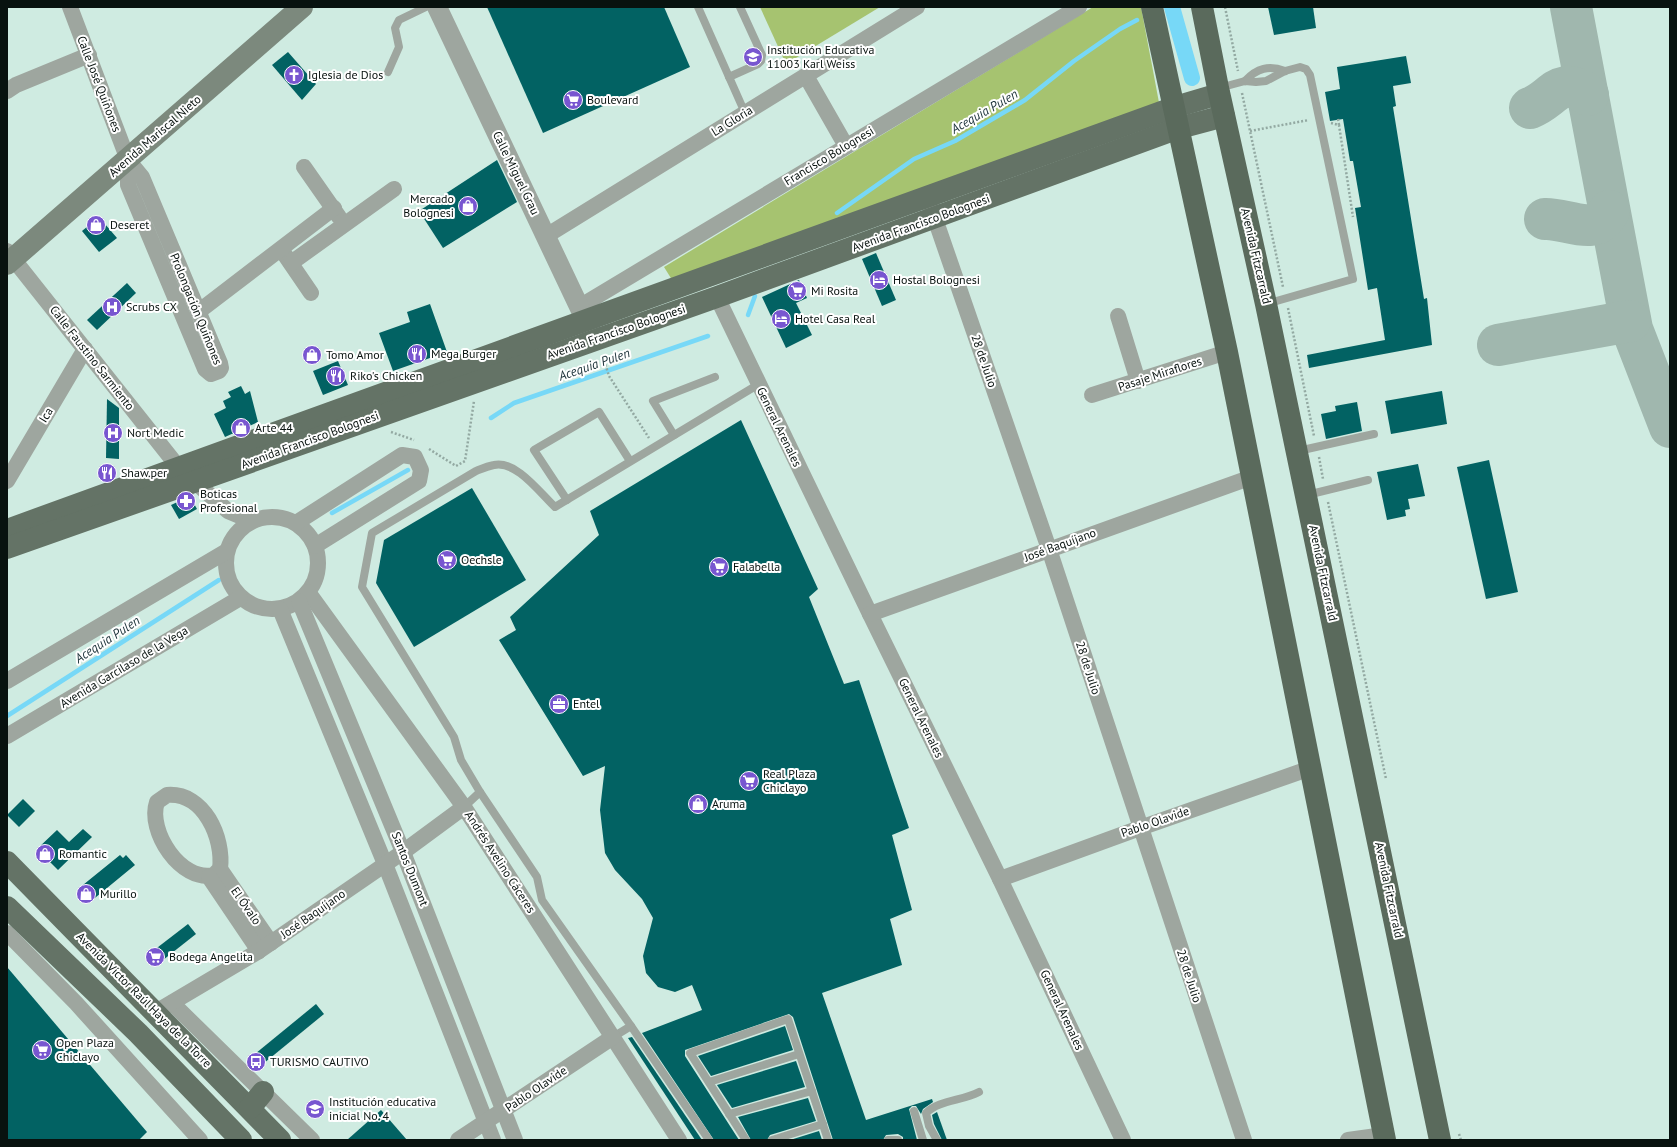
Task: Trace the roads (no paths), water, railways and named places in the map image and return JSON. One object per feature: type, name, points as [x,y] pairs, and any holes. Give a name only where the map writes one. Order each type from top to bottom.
[{"type":"highway","points":[[1152,7],[1227,352],[1384,1137]]},
{"type":"highway","name":"Avenida Fitzcarrald","points":[[1202,7],[1224,116],[1297,451],[1440,1140]]},
{"type":"main road","name":"Avenida Mariscal Nieto","points":[[9,258],[128,160],[302,7]]},
{"type":"main road","name":"Avenida Francisco Bolognesi","points":[[7,548],[186,475],[932,208],[1177,118],[1219,91]]},
{"type":"main road","name":"Avenida Francisco Bolognesi","points":[[1177,118],[1224,116]]},
{"type":"main road","name":"Avenida Francisco Bolognesi","points":[[7,530],[186,475],[469,384],[590,331],[717,297],[932,208]]},
{"type":"main road","name":"Avenida Victor Raúl Haya de la Torre","points":[[7,862],[164,1008],[257,1100],[280,1140]]},
{"type":"main road","points":[[7,907],[138,1033],[241,1140]]},
{"type":"street","name":"Calle José Quiñones","points":[[70,7],[128,160]]},
{"type":"street","name":"Calle Miguel Grau","points":[[437,7],[590,331]]},
{"type":"street","name":"La Gloria","points":[[546,236],[917,7]]},
{"type":"street","name":"Francisco Bolognesi","points":[[590,331],[846,146],[1079,7]]},
{"type":"street","points":[[7,91],[16,85],[89,55]]},
{"type":"street","points":[[806,76],[846,146]]},
{"type":"street","name":"Prolongación Quiñones","points":[[128,160],[142,177],[220,363],[221,368],[215,374],[211,374],[205,369],[128,185],[128,160]]},
{"type":"street","points":[[304,167],[334,208],[344,225]]},
{"type":"street","points":[[291,263],[394,189]]},
{"type":"street","points":[[198,312],[334,208]]},
{"type":"street","name":"28 de Julio","points":[[932,208],[1049,549],[1244,1140]]},
{"type":"street","points":[[280,249],[311,293]]},
{"type":"street","name":"Calle Faustino Sarmiento","points":[[9,258],[235,534]]},
{"type":"street","name":"General Arenales","points":[[717,297],[1000,879],[1123,1140]]},
{"type":"street","points":[[1118,316],[1138,381]]},
{"type":"street","name":"Ica","points":[[7,482],[85,349]]},
{"type":"street","name":"Pasaje Miraflores","points":[[1092,395],[1227,352]]},
{"type":"street","points":[[296,523],[402,456],[415,457],[421,470],[419,481],[315,546]]},
{"type":"street","name":"Calle Faustino Sarmiento","points":[[186,475],[228,511],[252,521]]},
{"type":"street","name":"José Baquíjano","points":[[870,614],[1252,477]]},
{"type":"street","points":[[267,517],[282,518],[296,523],[307,533],[315,546],[318,558],[318,570],[314,581],[304,596],[280,609],[266,610],[252,606],[240,598],[232,588],[226,576],[226,551],[235,534],[252,521],[267,517]]},
{"type":"street","points":[[7,681],[226,551]]},
{"type":"street","name":"Andrés Avelino Cáceres","points":[[304,596],[464,807],[679,1140]]},
{"type":"street","name":"Santos Dumont","points":[[304,596],[515,1140]]},
{"type":"street","name":"Avenida Garcilaso de la Vega","points":[[7,736],[240,598]]},
{"type":"street","name":"Santos Dumont","points":[[280,609],[385,864],[493,1140]]},
{"type":"street","name":"Pablo Olavide","points":[[1000,879],[1311,768]]},
{"type":"street","points":[[167,795],[180,795],[194,803],[205,815],[215,830],[220,844],[214,873],[186,868],[166,849],[159,835],[156,821],[155,807],[161,798],[167,795]]},
{"type":"street","name":"José Baquíjano","points":[[164,1008],[265,947],[403,852],[464,807]]},
{"type":"street","name":"El Óvalo","points":[[214,873],[265,947]]},
{"type":"street","points":[[7,933],[76,1003],[194,1138]]},
{"type":"street","name":"Pablo Olavide","points":[[458,1140],[613,1037]]},
{"type":"street","points":[[257,1100],[312,1140]]},
{"type":"street","points":[[1348,1140],[1384,1137]]},
{"type":"lane","points":[[388,72],[400,48],[395,28],[399,20],[426,7]]},
{"type":"lane","points":[[698,7],[745,113]]},
{"type":"lane","points":[[729,77],[762,61],[760,49],[740,7]]},
{"type":"lane","points":[[1242,78],[1266,81],[1285,71],[1300,67],[1306,69],[1310,75],[1353,279],[1266,304]]},
{"type":"lane","points":[[1219,91],[1259,70],[1272,68],[1285,71]]},
{"type":"lane","points":[[674,435],[653,401],[715,377]]},
{"type":"lane","points":[[709,1140],[542,900],[537,877],[480,792],[461,760],[454,737],[362,587],[372,533],[476,471],[494,464],[510,466],[518,471],[555,507],[759,384]]},
{"type":"lane","points":[[567,500],[534,450],[599,412],[630,461]]},
{"type":"lane","points":[[1297,451],[1374,434]]},
{"type":"lane","points":[[1306,495],[1368,480]]},
{"type":"lane","points":[[464,807],[480,792]]},
{"type":"lane","points":[[746,1140],[690,1053],[788,1019],[828,1140]]},
{"type":"lane","points":[[613,1037],[631,1026]]},
{"type":"lane","points":[[709,1082],[799,1054]]},
{"type":"lane","points":[[729,1114],[812,1091]]},
{"type":"lane","points":[[937,1140],[929,1126],[926,1113],[932,1107],[963,1099],[979,1092]]},
{"type":"lane","points":[[914,1111],[922,1140]]},
{"type":"lane","points":[[772,1140],[823,1124]]},
{"type":"lane","points":[[888,1140],[898,1140]]},
{"type":"waterway","points":[[1172,7],[1192,78]]},
{"type":"waterway","name":"Acequia Pulen","points":[[837,213],[914,159],[955,141],[1025,100],[1074,61],[1120,29],[1137,20]]},
{"type":"waterway","name":"Acequia Pulen","points":[[748,315],[755,296]]},
{"type":"waterway","name":"Acequia Pulen","points":[[491,418],[514,403],[708,336]]},
{"type":"waterway","name":"Acequia Pulen","points":[[332,513],[408,470]]},
{"type":"waterway","name":"Acequia Pulen","points":[[7,716],[219,580]]},
{"type":"place","name":"Institución Educativa 11003 Karl Weiss","points":[[753,57]]},
{"type":"place","name":"Iglesia de Dios","points":[[294,75]]},
{"type":"place","name":"Boulevard","points":[[573,100]]},
{"type":"place","name":"Mercado Bolognesi","points":[[468,206]]},
{"type":"place","name":"Deseret","points":[[96,225]]},
{"type":"place","name":"Hostal Bolognesi","points":[[879,280]]},
{"type":"place","name":"Mi Rosita","points":[[797,291]]},
{"type":"place","name":"Scrubs CX","points":[[112,307]]},
{"type":"place","name":"Hotel Casa Real","points":[[781,319]]},
{"type":"place","name":"Mega Burger","points":[[417,354]]},
{"type":"place","name":"Tomo Amor","points":[[312,355]]},
{"type":"place","name":"Riko's Chicken","points":[[336,376]]},
{"type":"place","name":"Arte 44","points":[[241,428]]},
{"type":"place","name":"Nort Medic","points":[[113,433]]},
{"type":"place","name":"Shaw.per","points":[[107,473]]},
{"type":"place","name":"Boticas Profesional","points":[[186,501]]},
{"type":"place","name":"Oechsle","points":[[447,560]]},
{"type":"place","name":"Falabella","points":[[719,567]]},
{"type":"place","name":"Entel","points":[[559,704]]},
{"type":"place","name":"Real Plaza Chiclayo","points":[[749,781]]},
{"type":"place","name":"Aruma","points":[[698,804]]},
{"type":"place","name":"Romantic","points":[[45,854]]},
{"type":"place","name":"Murillo","points":[[86,894]]},
{"type":"place","name":"Bodega Angelita","points":[[155,957]]},
{"type":"place","name":"Open Plaza Chiclayo","points":[[42,1050]]},
{"type":"place","name":"TURISMO CAUTIVO","points":[[256,1062]]},
{"type":"place","name":"Institución educativa inicial No. 4","points":[[315,1109]]}]
